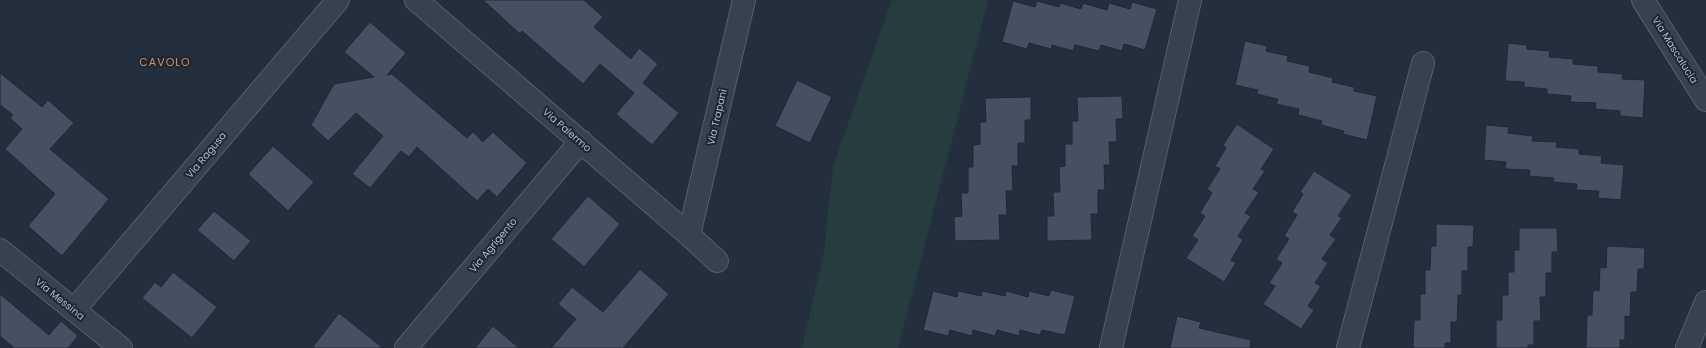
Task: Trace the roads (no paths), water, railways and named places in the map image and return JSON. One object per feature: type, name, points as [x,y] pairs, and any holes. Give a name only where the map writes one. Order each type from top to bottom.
[{"type":"street","name":"Via Ragusa","points":[[74,310],[338,0]]},
{"type":"street","name":"Via Palermo","points":[[416,0],[581,141],[718,261]]},
{"type":"street","name":"Via Trapani","points":[[689,235],[744,0]]},
{"type":"street","points":[[1111,348],[1190,0]]},
{"type":"street","name":"Via Mascalucia","points":[[1643,0],[1706,100]]},
{"type":"street","points":[[1348,348],[1423,62]]},
{"type":"street","name":"Via Agrigento","points":[[406,348],[581,141]]},
{"type":"street","name":"Via Messina","points":[[0,250],[120,348]]},
{"type":"street","points":[[1687,348],[1706,302]]},
{"type":"street","points":[[1692,348],[1706,332]]},
{"type":"district","name":"CAVOLO","points":[[165,62]]}]
